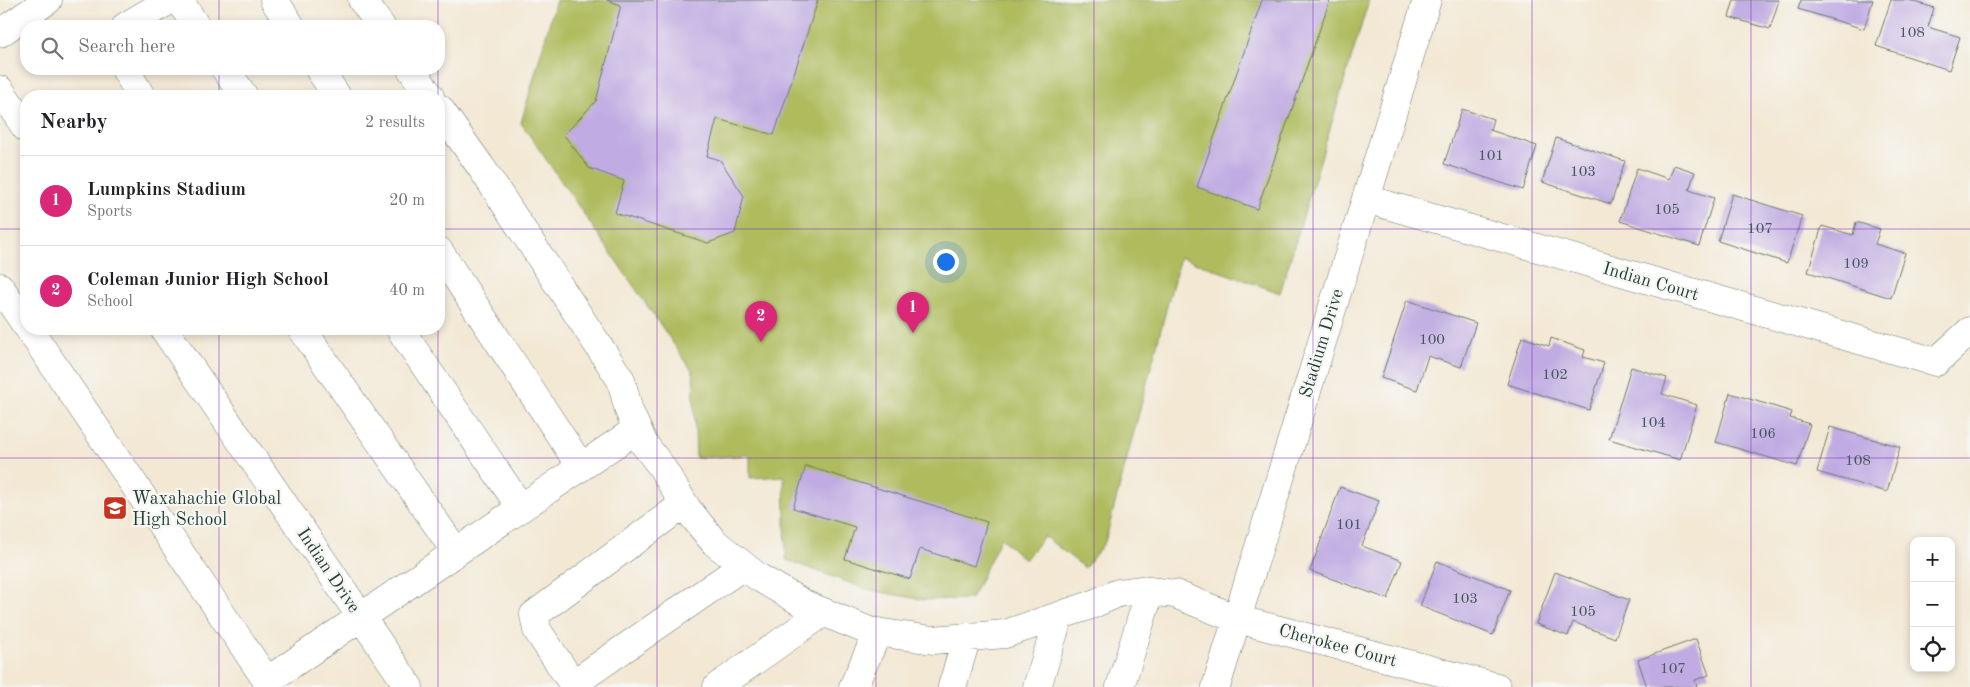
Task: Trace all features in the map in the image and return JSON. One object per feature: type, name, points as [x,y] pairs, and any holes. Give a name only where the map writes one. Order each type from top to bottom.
[{"type":"street","points":[[0,33],[48,0]]},
{"type":"street","points":[[136,20],[170,0]]},
{"type":"street","points":[[179,0],[192,20]]},
{"type":"street","points":[[274,0],[287,20]]},
{"type":"street","points":[[362,0],[376,20]]},
{"type":"street","name":"Stadium Drive","points":[[1216,687],[1427,0]]},
{"type":"street","points":[[129,75],[137,90]]},
{"type":"street","points":[[229,75],[240,90]]},
{"type":"street","points":[[323,75],[333,90]]},
{"type":"street","points":[[415,75],[426,90]]},
{"type":"street","points":[[0,90],[20,119]]},
{"type":"street","name":"Cherokee Court","points":[[445,116],[481,167],[621,380],[629,411],[644,444],[661,466],[684,504],[714,542],[758,577],[806,605],[869,631],[933,640],[1005,634],[1118,593],[1140,590],[1150,591],[1175,594],[1237,619],[1497,687]]},
{"type":"street","name":"Indian Court","points":[[1366,199],[1936,362],[1970,331]]},
{"type":"street","points":[[445,260],[581,467]]},
{"type":"street","points":[[0,287],[20,316]]},
{"type":"street","points":[[33,335],[267,681],[638,429]]},
{"type":"street","name":"Indian Drive","points":[[168,335],[409,687]]},
{"type":"street","points":[[306,335],[456,552]]},
{"type":"street","points":[[404,335],[521,508]]},
{"type":"street","points":[[684,504],[534,616],[537,630],[574,686],[744,566]]},
{"type":"street","points":[[1120,687],[1150,591]]},
{"type":"street","points":[[717,687],[824,612]]},
{"type":"street","points":[[1037,687],[1059,616]]},
{"type":"street","points":[[852,687],[878,632]]},
{"type":"street","points":[[952,687],[967,637]]},
{"type":"green space","points":[[556,0],[1369,0],[1280,293],[1180,257],[1105,542],[1085,568],[1044,536],[1025,560],[1001,538],[971,599],[924,600],[869,590],[786,560],[784,476],[750,478],[750,455],[696,458],[693,372],[521,123]]},
{"type":"building","points":[[607,0],[818,0],[774,135],[717,119],[707,156],[720,160],[744,196],[735,233],[708,243],[615,213],[624,181],[589,168],[564,135],[596,101],[621,5]]},
{"type":"building","points":[[1262,0],[1330,0],[1257,209],[1197,187]]},
{"type":"building","points":[[1734,0],[1779,0],[1770,29],[1729,17]]},
{"type":"building","points":[[1801,0],[1873,0],[1864,29],[1798,9]]},
{"type":"building","points":[[1891,0],[1909,0],[1934,8],[1928,27],[1960,37],[1949,70],[1876,46]]},
{"type":"building","points":[[1462,109],[1493,119],[1490,130],[1537,146],[1523,190],[1444,164]]},
{"type":"building","points":[[1556,138],[1625,161],[1611,204],[1542,182]]},
{"type":"building","points":[[1674,165],[1695,172],[1689,190],[1714,198],[1699,246],[1620,221],[1637,168],[1669,179]]},
{"type":"building","points":[[1732,194],[1802,216],[1787,263],[1718,241]]},
{"type":"building","points":[[1856,222],[1880,229],[1875,244],[1905,253],[1891,298],[1808,272],[1822,226],[1853,235]]},
{"type":"building","points":[[1407,300],[1476,323],[1461,367],[1428,356],[1417,390],[1381,378]]},
{"type":"building","points":[[1522,337],[1549,346],[1551,338],[1585,350],[1583,357],[1604,363],[1589,410],[1507,384]]},
{"type":"building","points":[[1631,367],[1667,378],[1662,394],[1697,405],[1680,460],[1609,439]]},
{"type":"building","points":[[1730,393],[1792,412],[1790,418],[1810,424],[1797,466],[1716,442]]},
{"type":"building","points":[[1830,427],[1900,447],[1887,492],[1817,472]]},
{"type":"building","points":[[806,466],[987,522],[974,566],[920,549],[910,579],[845,559],[855,527],[793,508]]},
{"type":"building","points":[[1340,487],[1379,501],[1362,546],[1402,561],[1388,599],[1310,571]]},
{"type":"building","points":[[1437,561],[1510,590],[1493,635],[1420,606]]},
{"type":"building","points":[[1555,572],[1629,600],[1615,638],[1573,622],[1568,636],[1536,624]]},
{"type":"building","points":[[1696,639],[1709,675],[1695,680],[1697,687],[1647,687],[1638,660]]},
{"type":"place","name":"Lumpkins Stadium","points":[[913,333]]},
{"type":"place","name":"Coleman Junior High School","points":[[761,342]]},
{"type":"place","name":"Waxahachie Global High School","points":[[115,508]]}]
